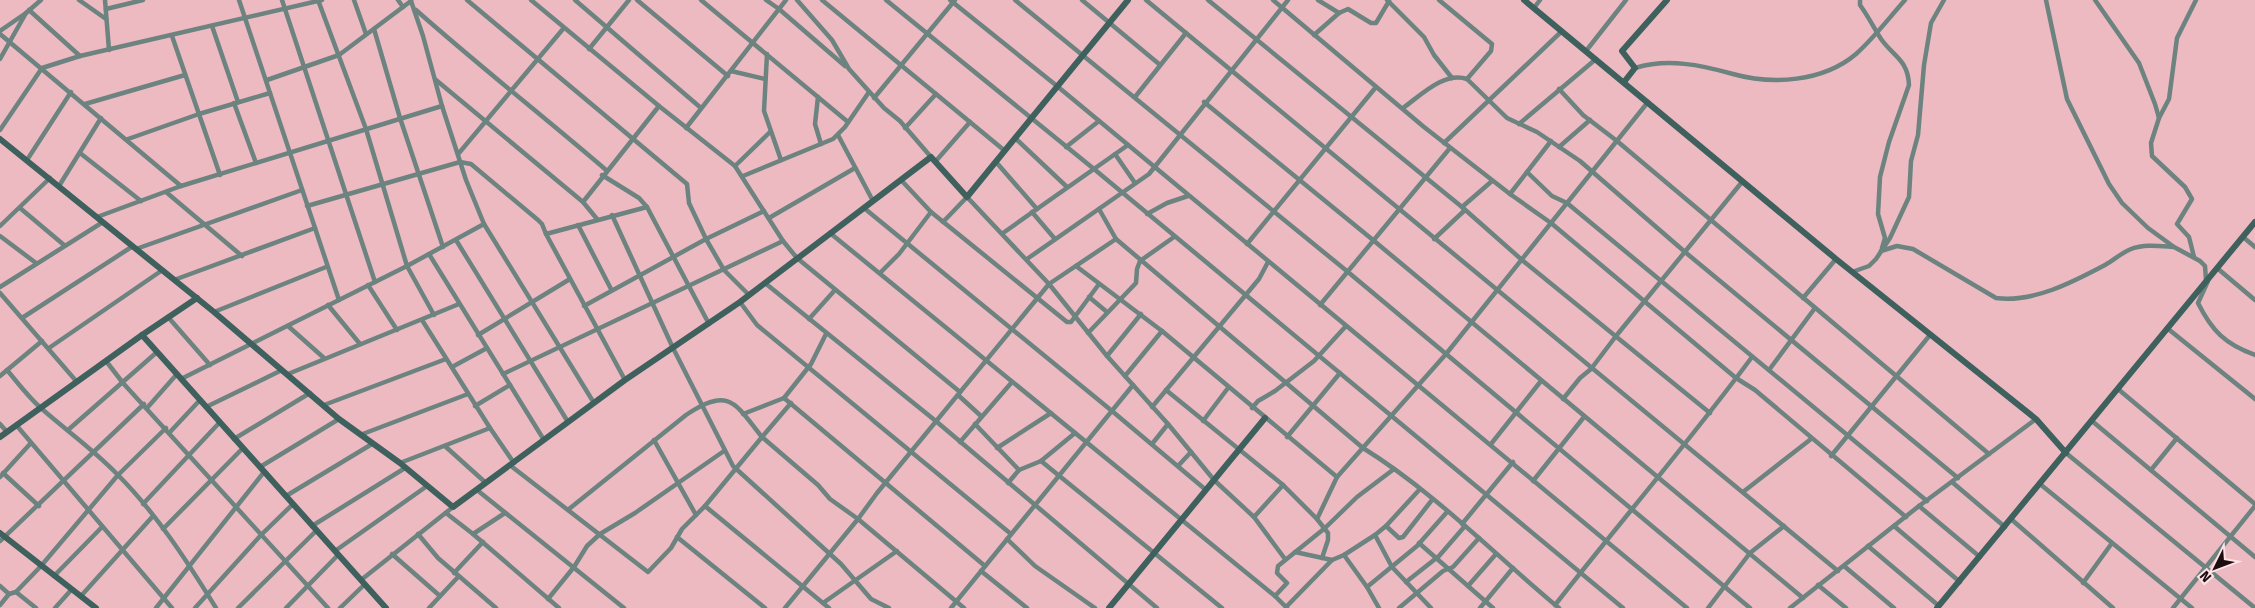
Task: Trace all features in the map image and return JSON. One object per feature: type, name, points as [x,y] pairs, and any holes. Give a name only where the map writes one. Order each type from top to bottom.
[{"type":"street","points":[[41,0],[0,33],[181,186]]},
{"type":"street","points":[[80,0],[106,19]]},
{"type":"street","points":[[105,0],[109,50]]},
{"type":"street","points":[[106,9],[143,0]]},
{"type":"street","points":[[240,0],[326,267],[339,300]]},
{"type":"street","points":[[282,0],[375,282]]},
{"type":"street","points":[[0,130],[42,68],[80,56],[172,36],[319,0],[366,129],[407,266],[434,315]]},
{"type":"street","points":[[354,0],[366,34]]},
{"type":"street","points":[[398,0],[402,7]]},
{"type":"street","points":[[467,0],[687,184],[689,203],[706,239],[724,270],[749,295]]},
{"type":"street","points":[[530,0],[563,29],[735,166],[744,176],[783,241],[797,258],[959,393],[981,416]]},
{"type":"street","points":[[574,0],[701,108]]},
{"type":"street","points":[[589,49],[629,0]]},
{"type":"street","points":[[637,0],[729,74],[766,79]]},
{"type":"street","points":[[701,0],[848,122]]},
{"type":"street","points":[[766,0],[849,69],[874,98],[905,128],[967,197],[1003,233],[1049,284],[1107,356],[1168,424],[1214,480],[1254,517],[1285,559]]},
{"type":"street","points":[[686,128],[786,0]]},
{"type":"street","points":[[797,0],[832,40],[849,69]]},
{"type":"street","points":[[822,0],[1006,151]]},
{"type":"street","points":[[886,0],[1122,192],[1623,608]]},
{"type":"street","points":[[1015,0],[1135,96],[1178,134],[1348,272],[1750,608]]},
{"type":"street","points":[[1082,0],[1159,64]]},
{"type":"street","points":[[943,222],[1006,151],[1128,0]]},
{"type":"street","points":[[1146,0],[1838,571]]},
{"type":"street","points":[[1208,0],[1464,208],[1522,260],[1710,413]]},
{"type":"street","points":[[1273,0],[1450,148],[1551,223],[1644,302],[1736,378],[1755,390],[1906,517]]},
{"type":"street","points":[[1027,259],[1155,167],[1178,134],[1288,0]]},
{"type":"street","points":[[1318,0],[1339,13]]},
{"type":"street","points":[[1314,35],[1339,13],[1349,9],[1373,24],[1378,21],[1388,0],[1424,36],[1434,55],[1452,78]]},
{"type":"street","points":[[1439,0],[1492,44],[1491,51],[1467,79]]},
{"type":"street","points":[[1524,0],[1836,259],[2036,419],[2066,453],[2254,608]]},
{"type":"street","points":[[1534,8],[1540,0]]},
{"type":"street","points":[[1586,51],[1624,0]]},
{"type":"street","points":[[1635,68],[1622,51],[1667,0]]},
{"type":"street","points":[[1860,0],[1860,5],[1884,43],[1903,62],[1908,72],[1909,85],[1889,142],[1880,177],[1878,214],[1885,238],[1881,251]]},
{"type":"street","points":[[1624,82],[1635,68],[1673,62],[1697,64],[1752,79],[1776,81],[1820,73],[1840,64],[1855,54],[1904,0]]},
{"type":"street","points":[[1852,272],[1869,266],[1881,251],[1890,238],[1909,197],[1911,161],[1918,135],[1924,65],[1931,23],[1944,0]]},
{"type":"street","points":[[2046,0],[2067,98],[2109,184],[2134,215],[2174,247],[2194,257],[2205,266],[2206,281]]},
{"type":"street","points":[[2095,0],[2139,64],[2159,118]]},
{"type":"street","points":[[2194,257],[2188,237],[2177,224],[2192,199],[2186,187],[2160,165],[2152,156],[2150,150],[2159,118],[2169,99],[2177,38],[2196,0]]},
{"type":"street","points":[[267,80],[339,55],[412,1],[460,162],[484,224],[594,403]]},
{"type":"street","points":[[874,98],[953,1],[1513,462],[1604,541],[1687,608]]},
{"type":"street","points":[[414,10],[606,170]]},
{"type":"street","points":[[0,59],[28,12]]},
{"type":"street","points":[[28,12],[80,56]]},
{"type":"street","points":[[212,26],[256,163]]},
{"type":"street","points":[[374,29],[400,118],[443,247]]},
{"type":"street","points":[[459,154],[563,29]]},
{"type":"street","points":[[1444,143],[1562,31]]},
{"type":"street","points":[[1135,96],[1186,33]]},
{"type":"street","points":[[172,36],[220,175]]},
{"type":"street","points":[[767,54],[764,110],[781,160]]},
{"type":"street","points":[[1519,124],[1596,59]]},
{"type":"street","points":[[85,104],[185,74]]},
{"type":"street","points":[[1403,108],[1442,81],[1452,78],[1467,79],[1507,118],[1551,141],[1580,161],[1591,173],[1685,252],[1958,478]]},
{"type":"street","points":[[435,79],[485,123],[583,202],[597,219]]},
{"type":"street","points":[[1247,244],[1376,87]]},
{"type":"street","points":[[1559,89],[1590,120],[1898,375],[1989,454]]},
{"type":"street","points":[[27,160],[71,92]]},
{"type":"street","points":[[744,176],[838,135],[870,92]]},
{"type":"street","points":[[128,140],[199,114],[270,93]]},
{"type":"street","points":[[905,128],[936,94]]},
{"type":"street","points":[[818,97],[815,124],[821,144]]},
{"type":"street","points":[[1204,102],[1803,598]]},
{"type":"street","points":[[1317,518],[1337,477],[1472,323],[1648,102]]},
{"type":"street","points":[[98,217],[181,186],[442,106]]},
{"type":"street","points":[[583,202],[602,175],[659,106]]},
{"type":"street","points":[[59,186],[101,118]]},
{"type":"street","points":[[1559,147],[1590,120]]},
{"type":"street","points":[[1066,147],[1099,121]]},
{"type":"street","points":[[340,608],[392,554],[625,380],[740,302],[873,200],[933,160],[970,122]]},
{"type":"street","points":[[735,166],[770,132]]},
{"type":"street","points":[[838,135],[873,200]]},
{"type":"street","points":[[1016,138],[1067,187]]},
{"type":"street","points":[[0,140],[50,178],[197,298],[339,419],[453,507]]},
{"type":"street","points":[[1510,194],[1551,141]]},
{"type":"street","points":[[1003,233],[1128,145]]},
{"type":"street","points":[[1320,305],[1450,148]]},
{"type":"street","points":[[80,153],[140,201]]},
{"type":"street","points":[[1115,154],[1135,183]]},
{"type":"street","points":[[307,206],[460,162],[471,164],[542,224],[625,380]]},
{"type":"street","points":[[996,162],[1055,239]]},
{"type":"street","points":[[769,218],[855,168]]},
{"type":"street","points":[[1527,172],[1552,196],[1567,203],[1660,282],[1927,501]]},
{"type":"street","points":[[602,175],[639,198],[648,207],[709,324]]},
{"type":"street","points":[[0,226],[50,178]]},
{"type":"street","points":[[901,180],[931,212],[1067,322],[1071,322],[1099,284]]},
{"type":"street","points":[[1434,238],[1492,181]]},
{"type":"street","points":[[1563,399],[1580,378],[1591,369],[1742,182]]},
{"type":"street","points":[[22,318],[134,248],[302,190]]},
{"type":"street","points":[[166,192],[242,256]]},
{"type":"street","points":[[1147,214],[1167,203],[1188,196]]},
{"type":"street","points":[[546,234],[648,207]]},
{"type":"street","points":[[20,208],[64,245]]},
{"type":"street","points":[[864,208],[1012,328],[1206,490]]},
{"type":"street","points":[[1099,209],[1116,239],[1140,260],[1362,448],[1394,468],[1464,525],[1557,606],[1604,541],[1710,413],[1752,357]]},
{"type":"street","points":[[584,306],[611,289],[764,211]]},
{"type":"street","points":[[880,273],[907,244],[931,212]]},
{"type":"street","points":[[612,216],[673,348],[703,405],[724,451],[736,470],[830,554],[855,579],[877,608]]},
{"type":"street","points":[[0,288],[64,245],[103,222]]},
{"type":"street","points":[[1868,546],[1938,607],[2255,222]]},
{"type":"street","points":[[96,608],[2,537],[39,506],[94,452],[179,377],[210,365],[288,326],[407,266],[484,224]]},
{"type":"street","points":[[578,225],[611,289]]},
{"type":"street","points":[[174,280],[315,228]]},
{"type":"street","points":[[830,233],[1275,596],[1284,607],[1332,560],[1344,555],[1386,526],[1420,490]]},
{"type":"street","points":[[0,236],[36,263]]},
{"type":"street","points":[[1088,333],[1136,282],[1140,260],[1174,237]]},
{"type":"street","points":[[2243,237],[2255,247]]},
{"type":"street","points":[[785,608],[1049,284],[1116,239]]},
{"type":"street","points":[[456,240],[568,422]]},
{"type":"street","points":[[503,374],[654,304],[783,241]]},
{"type":"street","points":[[1881,251],[1897,246],[1913,249],[1996,298],[2009,300],[2048,291],[2106,265],[2130,249],[2150,246],[2174,247]]},
{"type":"street","points":[[429,254],[544,440]]},
{"type":"street","points":[[1804,298],[1836,259]]},
{"type":"street","points":[[1152,406],[1259,279],[1268,262]]},
{"type":"street","points":[[1076,266],[1141,314],[1337,477]]},
{"type":"street","points":[[214,312],[326,267]]},
{"type":"street","points":[[2217,268],[2255,300]]},
{"type":"street","points":[[48,348],[161,270]]},
{"type":"street","points":[[2211,275],[2198,303],[2207,321],[2217,334],[2231,344],[2255,354]]},
{"type":"street","points":[[478,335],[570,279]]},
{"type":"street","points":[[765,283],[937,422],[1034,506],[1157,608]]},
{"type":"street","points":[[368,285],[397,330]]},
{"type":"street","points":[[809,319],[835,290]]},
{"type":"street","points":[[0,293],[77,382]]},
{"type":"street","points":[[1089,297],[1107,312]]},
{"type":"street","points":[[0,437],[197,298]]},
{"type":"street","points":[[740,302],[757,325],[910,453],[1011,534]]},
{"type":"street","points":[[288,374],[459,304]]},
{"type":"street","points":[[328,305],[360,344]]},
{"type":"street","points":[[1769,370],[1815,308]]},
{"type":"street","points":[[1107,356],[1141,314]]},
{"type":"street","points":[[168,317],[210,365]]},
{"type":"street","points":[[422,320],[512,464],[648,572],[791,403]]},
{"type":"street","points":[[288,326],[324,358]]},
{"type":"street","points":[[1252,408],[1261,398],[1286,382],[1319,356],[1346,326]]},
{"type":"street","points":[[2167,328],[2255,399]]},
{"type":"street","points":[[1125,376],[1162,331]]},
{"type":"street","points":[[743,414],[784,398],[808,367],[826,334]]},
{"type":"street","points":[[142,335],[386,608]]},
{"type":"street","points":[[1832,456],[1930,335]]},
{"type":"street","points":[[0,376],[42,341]]},
{"type":"street","points":[[452,367],[487,348]]},
{"type":"street","points":[[68,430],[157,352]]},
{"type":"street","points":[[324,405],[446,359]]},
{"type":"street","points":[[106,361],[328,608]]},
{"type":"street","points":[[6,370],[41,408],[118,474],[190,565],[216,608]]},
{"type":"street","points":[[206,407],[282,370]]},
{"type":"street","points":[[1287,436],[1340,373]]},
{"type":"street","points":[[1491,444],[1542,381]]},
{"type":"street","points":[[960,442],[1012,382]]},
{"type":"street","points":[[475,406],[510,385]]},
{"type":"street","points":[[951,608],[1133,386]]},
{"type":"street","points":[[1203,421],[1228,388]]},
{"type":"street","points":[[2118,389],[2255,505],[2173,608]]},
{"type":"street","points":[[1166,390],[1283,485],[1317,518],[1326,528],[1328,540],[1322,558]]},
{"type":"street","points":[[234,438],[310,393]]},
{"type":"street","points":[[360,435],[468,394]]},
{"type":"street","points":[[784,398],[985,566]]},
{"type":"street","points":[[569,509],[686,415],[703,405],[723,399],[729,401],[743,414],[762,437],[818,485],[830,499],[858,519],[964,608]]},
{"type":"street","points":[[0,605],[10,594],[16,592],[41,566],[118,474],[200,400]]},
{"type":"street","points":[[997,448],[1051,413]]},
{"type":"street","points":[[1534,481],[1584,417]]},
{"type":"street","points":[[1109,608],[1264,418]]},
{"type":"street","points":[[156,608],[262,469],[339,419]]},
{"type":"street","points":[[1792,607],[1919,506],[2036,419]]},
{"type":"street","points":[[2092,421],[2255,557]]},
{"type":"street","points":[[143,504],[220,422]]},
{"type":"street","points":[[0,424],[7,432]]},
{"type":"street","points":[[975,424],[1019,470]]},
{"type":"street","points":[[1152,444],[1168,424]]},
{"type":"street","points":[[16,426],[172,608]]},
{"type":"street","points":[[238,608],[314,528],[402,466],[490,428]]},
{"type":"street","points":[[1008,483],[1019,470],[1041,461],[1075,432]]},
{"type":"street","points":[[2151,470],[2177,438]]},
{"type":"street","points":[[1743,492],[1811,439]]},
{"type":"street","points":[[654,440],[696,515]]},
{"type":"street","points":[[30,444],[2,475],[39,506]]},
{"type":"street","points":[[286,496],[372,444]]},
{"type":"street","points":[[446,446],[486,483]]},
{"type":"street","points":[[163,529],[243,448]]},
{"type":"street","points":[[548,599],[574,567],[586,548],[600,534],[635,513],[724,451]]},
{"type":"street","points":[[1178,466],[1192,452]]},
{"type":"street","points":[[1041,461],[1222,608]]},
{"type":"street","points":[[1406,582],[1436,558],[1513,462]]},
{"type":"street","points":[[1275,596],[1287,583],[1276,570],[1285,559],[1326,528],[1357,497],[1394,468]]},
{"type":"street","points":[[1952,482],[2005,527]]},
{"type":"street","points":[[2040,484],[2192,608]]},
{"type":"street","points":[[1254,517],[1283,485]]},
{"type":"street","points":[[286,608],[336,553],[427,486]]},
{"type":"street","points":[[477,490],[624,608]]},
{"type":"street","points":[[1386,526],[1401,538],[1432,500]]},
{"type":"street","points":[[195,608],[261,535],[293,504]]},
{"type":"street","points":[[705,506],[829,608]]},
{"type":"street","points":[[1919,506],[1980,557]]},
{"type":"street","points":[[1367,587],[1419,543],[1447,512]]},
{"type":"street","points":[[446,513],[483,542],[558,608]]},
{"type":"street","points":[[473,534],[505,513]]},
{"type":"street","points":[[80,596],[153,516]]},
{"type":"street","points":[[2011,519],[2113,608]]},
{"type":"street","points":[[1708,608],[1750,553],[1784,526]]},
{"type":"street","points":[[1894,526],[1960,582]]},
{"type":"street","points":[[54,576],[102,527]]},
{"type":"street","points":[[418,534],[431,551],[456,575],[496,608]]},
{"type":"street","points":[[1375,535],[1392,567],[1431,608]]},
{"type":"street","points":[[677,537],[765,608]]},
{"type":"street","points":[[1399,608],[1443,571],[1450,570],[1479,538]]},
{"type":"street","points":[[1007,539],[1035,566],[1095,608]]},
{"type":"street","points":[[429,608],[483,542]]},
{"type":"street","points":[[1419,543],[1493,608]]},
{"type":"street","points":[[2083,582],[2112,543]]},
{"type":"street","points":[[823,603],[897,551]]},
{"type":"street","points":[[1295,552],[1332,560]]},
{"type":"street","points":[[392,554],[440,596]]},
{"type":"street","points":[[1468,586],[1496,554]]},
{"type":"street","points":[[1344,555],[1367,587],[1379,608]]},
{"type":"street","points":[[1844,566],[1894,608]]},
{"type":"street","points":[[1480,608],[1513,568]]},
{"type":"street","points":[[981,571],[1027,608]]},
{"type":"street","points":[[1818,585],[1846,608]]},
{"type":"street","points":[[0,586],[10,594]]},
{"type":"street","points":[[55,608],[72,589]]},
{"type":"street","points":[[16,592],[36,608]]},
{"type":"street","points":[[871,599],[889,608]]}]
